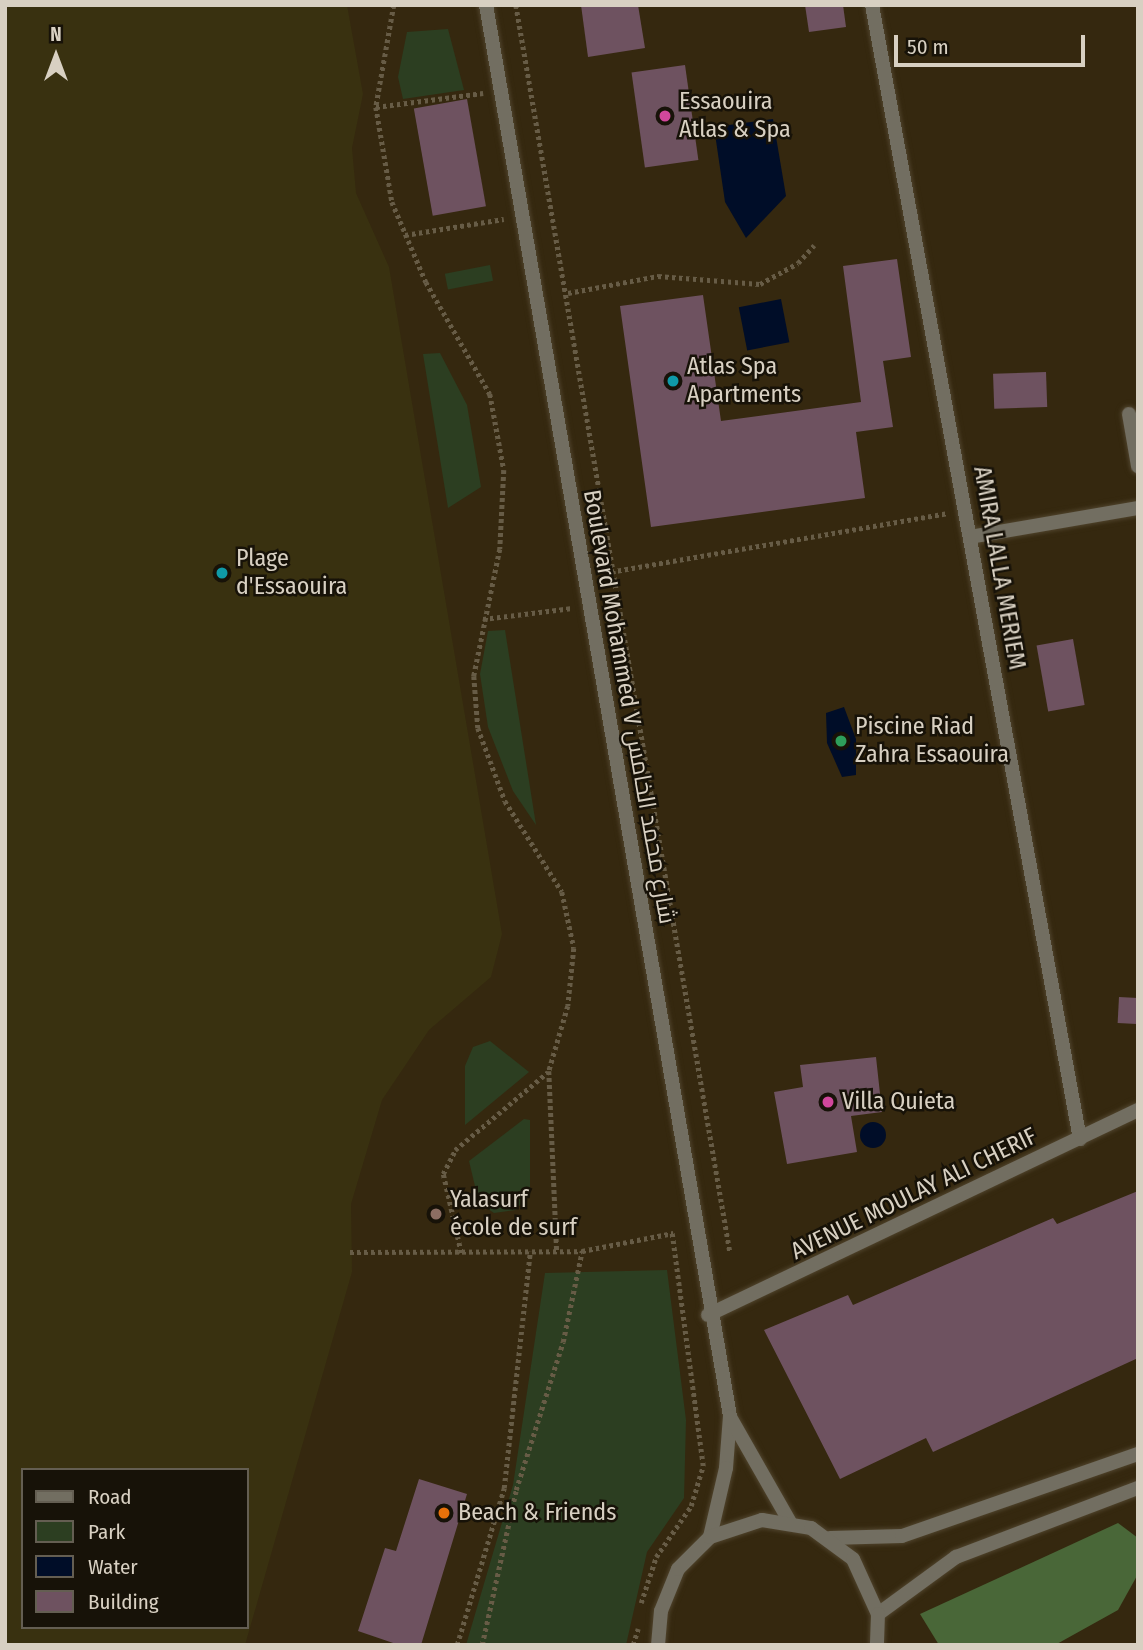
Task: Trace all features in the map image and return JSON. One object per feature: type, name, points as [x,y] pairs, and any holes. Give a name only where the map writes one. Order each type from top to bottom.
[{"type":"street","name":"Boulevard Mohammed V شارع محمد الخامس","points":[[486,5],[708,1314],[730,1416]]},
{"type":"street","name":"AMIRA LALLA MERIEM","points":[[872,5],[1080,1139]]},
{"type":"street","points":[[1129,414],[1138,466]]},
{"type":"street","points":[[970,537],[1138,508]]},
{"type":"street","name":"AVENUE MOULAY ALI CHERIF","points":[[708,1314],[1138,1110]]},
{"type":"street","points":[[730,1416],[790,1522]]},
{"type":"street","points":[[710,1537],[730,1416]]},
{"type":"street","points":[[830,1538],[923,1531],[1138,1454]]},
{"type":"street","points":[[878,1614],[956,1557],[1138,1488]]},
{"type":"street","points":[[660,1641],[678,1569],[710,1537],[753,1521],[790,1522],[830,1538],[853,1559],[878,1614],[877,1645]]},
{"type":"path","points":[[394,5],[376,107],[392,202],[405,235],[490,394],[504,470],[500,549],[483,619],[474,676],[478,728],[505,801],[562,892],[574,948],[568,1006],[549,1071],[557,1251]]},
{"type":"path","points":[[516,5],[568,293],[730,1252]]},
{"type":"path","points":[[376,107],[480,92],[503,102],[532,98]]},
{"type":"path","points":[[405,235],[552,214]]},
{"type":"path","points":[[568,293],[658,276],[760,284],[798,263],[814,245]]},
{"type":"path","points":[[582,577],[965,509]]},
{"type":"path","points":[[483,619],[619,603]]},
{"type":"path","points":[[461,1253],[443,1174],[455,1150],[549,1071]]},
{"type":"path","points":[[349,1252],[582,1251],[672,1233],[725,1226]]},
{"type":"path","points":[[633,1645],[656,1557],[691,1506],[703,1466],[672,1233]]},
{"type":"path","points":[[457,1645],[504,1488],[530,1251]]},
{"type":"path","points":[[482,1645],[516,1490],[563,1342],[582,1251]]},
{"type":"green space","points":[[448,29],[464,90],[403,99],[398,77],[407,32]]},
{"type":"green space","points":[[490,265],[493,281],[448,289],[445,274]]},
{"type":"green space","points":[[440,353],[467,405],[481,487],[448,508],[423,354]]},
{"type":"green space","points":[[505,630],[536,825],[513,791],[488,727],[480,674],[488,631]]},
{"type":"green space","points":[[490,1041],[529,1072],[465,1125],[465,1066],[473,1047]]},
{"type":"green space","points":[[524,1119],[530,1120],[530,1192],[516,1210],[494,1213],[479,1203],[469,1161]]},
{"type":"green space","points":[[667,1270],[686,1420],[684,1498],[647,1552],[626,1645],[466,1645],[513,1485],[545,1273]]},
{"type":"green space","points":[[1118,1523],[1138,1538],[1138,1574],[1118,1610],[1055,1645],[939,1645],[920,1614]]},
{"type":"sand","name":"Plage d'Essaouira","points":[[5,5],[347,5],[363,94],[352,148],[356,193],[389,267],[502,934],[491,977],[429,1030],[382,1100],[351,1204],[352,1272],[245,1645],[5,1645]]},
{"type":"water","points":[[773,119],[786,196],[746,238],[725,202],[714,127]]},
{"type":"water","points":[[781,299],[789,342],[747,350],[739,307]]},
{"type":"water","name":"Piscine Riad Zahra Essaouira","points":[[844,707],[856,739],[856,775],[842,777],[827,743],[826,713]]},
{"type":"water","points":[[873,1122],[882,1126],[886,1135],[882,1144],[873,1148],[864,1144],[860,1135],[864,1126]]},
{"type":"building","points":[[581,5],[638,5],[645,48],[588,57]]},
{"type":"building","name":"Essaouira Atlas & Spa","points":[[805,5],[843,5],[846,27],[809,32]]},
{"type":"building","name":"Essaouira Atlas & Spa","points":[[685,65],[698,160],[645,168],[632,73]]},
{"type":"building","points":[[467,99],[486,206],[433,216],[414,108]]},
{"type":"building","name":"Atlas Spa Apartments","points":[[897,259],[911,357],[883,361],[893,427],[856,432],[865,498],[651,527],[620,306],[703,295],[721,421],[861,402],[843,266]]},
{"type":"building","points":[[1046,372],[1047,407],[994,409],[993,374]]},
{"type":"building","points":[[1073,639],[1085,705],[1048,711],[1037,645]]},
{"type":"building","points":[[1119,997],[1138,998],[1137,1024],[1118,1023]]},
{"type":"building","name":"Villa Quieta","points":[[876,1057],[882,1112],[851,1116],[857,1152],[787,1164],[774,1092],[803,1087],[800,1065]]},
{"type":"building","points":[[1138,1191],[1138,1358],[933,1452],[926,1438],[840,1479],[764,1330],[848,1295],[853,1305],[1053,1218],[1057,1224]]},
{"type":"building","points":[[419,1479],[467,1494],[421,1645],[399,1645],[358,1631],[385,1548],[396,1551]]},
{"type":"place","name":"Essaouira Atlas & Spa","points":[[665,116]]},
{"type":"place","name":"Atlas Spa Apartments","points":[[673,381]]},
{"type":"place","name":"Plage d'Essaouira","points":[[222,573]]},
{"type":"place","name":"Piscine Riad Zahra Essaouira","points":[[841,741]]},
{"type":"place","name":"Villa Quieta","points":[[828,1102]]},
{"type":"place","name":"Yalasurf école de surf","points":[[436,1214]]},
{"type":"place","name":"Beach & Friends","points":[[444,1513]]}]
